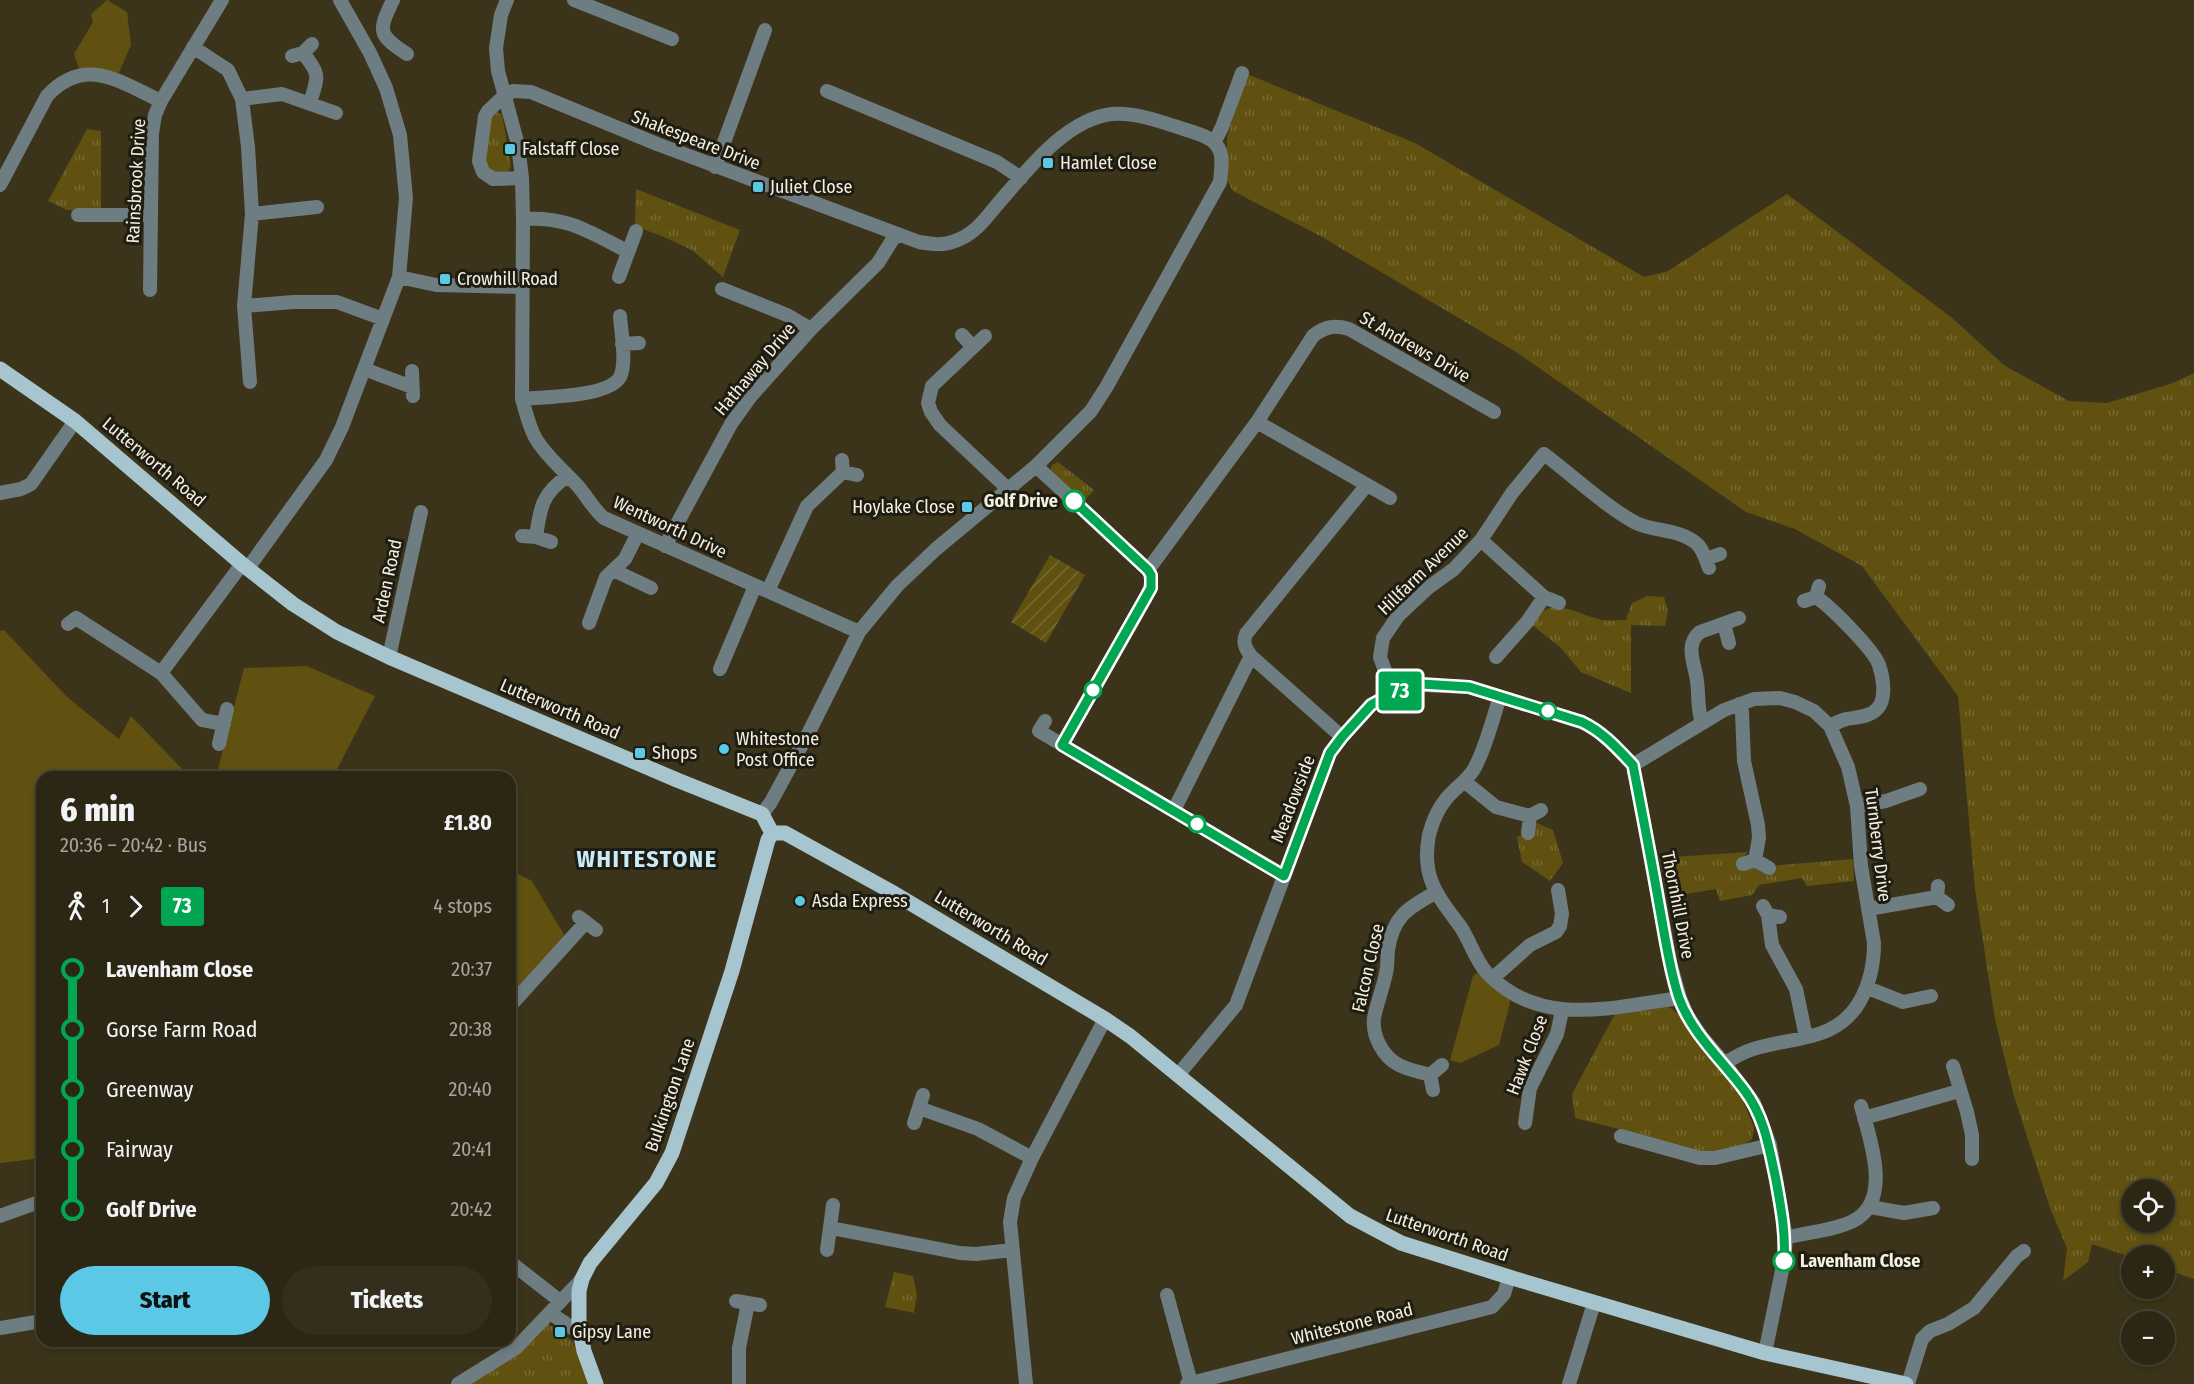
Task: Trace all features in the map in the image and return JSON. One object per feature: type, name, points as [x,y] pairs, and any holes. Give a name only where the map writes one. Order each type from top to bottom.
[{"type":"main road","name":"Lutterworth Road","points":[[0,369],[75,421],[245,566],[302,610],[337,632],[389,657],[676,780],[762,814]]},
{"type":"main road","points":[[762,814],[772,833]]},
{"type":"main road","name":"Lutterworth Road","points":[[772,833],[785,833],[890,891],[1105,1019],[1130,1036],[1350,1216],[1401,1243],[1765,1353],[1907,1384]]},
{"type":"main road","name":"Bulkington Lane","points":[[596,1384],[584,1352],[580,1333],[578,1307],[582,1279],[590,1263],[656,1183],[672,1153],[732,971],[768,840],[772,833]]},
{"type":"street","name":"Rainsbrook Drive","points":[[150,290],[144,273],[151,215],[152,133],[155,115],[192,47],[222,0]]},
{"type":"street","points":[[161,673],[326,460],[342,427],[399,277],[406,198],[400,135],[386,88],[370,53],[340,0]]},
{"type":"street","points":[[393,0],[384,17],[383,27],[391,44],[399,53]]},
{"type":"street","name":"Wentworth Drive","points":[[507,0],[501,15],[496,48],[498,71],[518,146],[522,178],[522,399],[536,439],[596,512],[604,518],[859,632]]},
{"type":"street","points":[[574,0],[672,39]]},
{"type":"street","points":[[715,167],[765,30]]},
{"type":"street","points":[[192,47],[228,70],[242,99],[248,147],[252,214],[244,306],[253,375]]},
{"type":"street","points":[[302,51],[315,68],[317,77],[310,103]]},
{"type":"street","points":[[762,814],[771,802],[810,730],[859,632],[897,586],[936,549],[1036,466],[1091,411],[1220,182],[1221,151],[1215,141],[1242,73]]},
{"type":"street","points":[[6,182],[47,96],[58,84],[67,79],[85,74],[105,75],[161,101]]},
{"type":"street","name":"Shakespeare Drive","points":[[505,95],[513,91],[531,92],[715,167],[896,234],[936,245],[955,241],[975,231],[1021,178],[1071,130],[1085,122],[1110,114],[1143,117],[1215,141]]},
{"type":"street","points":[[242,99],[282,94],[336,113]]},
{"type":"street","points":[[505,95],[485,117],[479,161],[483,172],[493,179],[522,178]]},
{"type":"street","points":[[831,97],[997,162],[1021,178]]},
{"type":"street","points":[[252,214],[311,205]]},
{"type":"street","points":[[78,215],[151,215]]},
{"type":"street","points":[[523,219],[548,219],[570,223],[627,251]]},
{"type":"street","points":[[620,277],[627,251],[636,231]]},
{"type":"street","name":"Hathaway Drive","points":[[665,546],[731,424],[751,396],[811,329],[878,263],[896,234]]},
{"type":"street","points":[[399,277],[436,285],[522,288]]},
{"type":"street","points":[[722,289],[788,315],[811,329]]},
{"type":"street","points":[[244,306],[293,302],[337,302],[383,319]]},
{"type":"street","points":[[522,399],[585,393],[610,386],[620,376],[623,364],[620,316]]},
{"type":"street","name":"St Andrews Drive","points":[[1257,422],[1313,336],[1328,327],[1349,328],[1494,412]]},
{"type":"street","points":[[962,335],[973,347]]},
{"type":"street","points":[[985,336],[932,386],[928,404],[940,425],[1008,489]]},
{"type":"street","points":[[622,344],[639,343]]},
{"type":"street","points":[[364,369],[412,392],[412,371]]},
{"type":"street","points":[[0,493],[21,489],[31,484],[75,421]]},
{"type":"street","points":[[1148,570],[1257,422],[1390,498]]},
{"type":"street","name":"Hillfarm Avenue","points":[[1393,693],[1380,657],[1383,638],[1398,616],[1429,587],[1454,569],[1481,540],[1512,493],[1544,454],[1624,516],[1639,524],[1685,536],[1699,545],[1707,564],[1720,554]]},
{"type":"street","points":[[720,669],[807,506],[842,466],[857,475]]},
{"type":"street","points":[[1036,466],[1151,575],[1151,588],[1062,745]]},
{"type":"street","points":[[551,542],[529,536],[545,498],[555,484],[568,476]]},
{"type":"street","points":[[1366,486],[1246,634],[1245,646],[1251,656],[1342,737],[1371,705],[1393,693],[1421,684],[1469,687],[1582,722],[1611,741],[1633,765]]},
{"type":"street","name":"Arden Road","points":[[389,657],[421,512]]},
{"type":"street","points":[[589,623],[606,576],[625,559],[638,533]]},
{"type":"street","points":[[1481,540],[1544,597],[1558,603]]},
{"type":"street","points":[[613,570],[651,588]]},
{"type":"street","points":[[1813,595],[1830,607],[1879,664],[1883,700],[1877,710],[1863,717],[1846,719],[1830,726]]},
{"type":"street","points":[[1504,653],[1544,597]]},
{"type":"street","points":[[68,624],[76,618],[161,673],[202,720],[224,724]]},
{"type":"street","points":[[1702,723],[1692,649],[1696,636],[1700,632],[1739,618]]},
{"type":"street","points":[[1724,624],[1729,643]]},
{"type":"street","points":[[1174,810],[1251,656]]},
{"type":"street","points":[[1500,697],[1478,761],[1465,782],[1446,799],[1431,828],[1427,850],[1430,879],[1435,893],[1462,929],[1485,971],[1498,984],[1519,998],[1562,1011],[1586,1011],[1680,998]]},
{"type":"street","name":"Turnberry Drive","points":[[1633,765],[1702,723],[1739,704],[1765,698],[1780,698],[1814,711],[1830,726],[1848,767],[1857,806],[1861,866],[1874,956],[1868,988],[1852,1014],[1833,1029],[1818,1035],[1752,1048],[1733,1057],[1725,1064]]},
{"type":"street","points":[[1739,704],[1742,712],[1744,762],[1759,838],[1749,862],[1769,868]]},
{"type":"street","points":[[219,744],[227,709]]},
{"type":"street","points":[[1045,721],[1039,731],[1284,876]]},
{"type":"street","name":"Meadowside","points":[[1178,1075],[1236,1005],[1330,753],[1342,737]]},
{"type":"street","name":"Thornhill Drive","points":[[1633,765],[1671,966],[1680,998],[1687,1015],[1701,1036],[1754,1104],[1770,1145],[1786,1238],[1784,1261],[1765,1353]]},
{"type":"street","points":[[1465,782],[1496,807],[1535,813],[1528,833]]},
{"type":"street","points":[[1857,806],[1886,801],[1923,790]]},
{"type":"street","name":"Falcon Close","points":[[1430,1075],[1401,1066],[1384,1052],[1374,1031],[1374,1019],[1387,971],[1392,931],[1403,913],[1435,893]]},
{"type":"street","points":[[1493,978],[1530,945],[1556,932],[1560,926],[1562,914],[1559,896],[1545,904]]},
{"type":"street","points":[[1868,909],[1941,896]]},
{"type":"street","points":[[1770,913],[1772,945],[1796,989],[1806,1037]]},
{"type":"street","points":[[516,1000],[587,923]]},
{"type":"street","points":[[1868,988],[1903,1002],[1931,993]]},
{"type":"street","name":"Hawk Close","points":[[1529,1116],[1530,1088],[1557,1034],[1562,1011]]},
{"type":"street","points":[[1026,1384],[1012,1250],[1011,1208],[1032,1158],[1105,1019]]},
{"type":"street","points":[[1433,1090],[1430,1075],[1442,1065]]},
{"type":"street","points":[[1953,1066],[1967,1112],[1975,1151]]},
{"type":"street","points":[[1786,1238],[1854,1221],[1870,1207],[1877,1189],[1876,1174],[1863,1112],[1959,1091]]},
{"type":"street","points":[[914,1123],[921,1101],[1032,1158]]},
{"type":"street","points":[[1621,1136],[1700,1158],[1715,1158],[1770,1145]]},
{"type":"street","points":[[0,1216],[36,1203]]},
{"type":"street","points":[[827,1250],[832,1205]]},
{"type":"street","points":[[1870,1207],[1904,1213],[1933,1208]]},
{"type":"street","points":[[831,1228],[960,1253],[976,1254],[1012,1250]]},
{"type":"street","points":[[1907,1384],[1925,1335],[1974,1308],[2017,1251]]},
{"type":"street","points":[[516,1267],[560,1301]]},
{"type":"street","name":"Whitestone Road","points":[[1189,1384],[1492,1307],[1504,1294],[1509,1277]]},
{"type":"street","points":[[458,1384],[516,1348],[582,1279]]},
{"type":"street","points":[[1167,1295],[1189,1384]]},
{"type":"street","points":[[739,1384],[739,1348],[748,1303]]},
{"type":"street","points":[[1569,1384],[1594,1303]]},
{"type":"street","points":[[550,1313],[580,1333]]},
{"type":"street","points":[[0,1328],[36,1322]]},
{"type":"green space","points":[[107,0],[127,12],[131,45],[118,75],[80,71],[74,54],[93,22],[91,14]]},
{"type":"green space","points":[[1247,74],[1415,143],[1644,277],[1668,271],[1787,194],[1951,317],[2005,366],[2069,401],[2107,403],[2173,383],[2194,373],[2194,1279],[2175,1272],[2175,1245],[2121,1245],[2121,1254],[2092,1244],[2088,1262],[2063,1281],[2067,1248],[2050,1208],[2014,1096],[1995,1019],[1975,889],[1958,696],[1862,566],[1795,529],[1746,512],[1516,352],[1322,237],[1233,191],[1226,179],[1227,137]]},
{"type":"green space","points":[[496,112],[502,114],[511,166],[508,172],[493,175],[484,162],[489,118]]},
{"type":"green space","points":[[87,129],[101,131],[101,211],[67,210],[48,201]]},
{"type":"green space","points":[[636,189],[740,230],[723,277],[692,250],[635,226]]},
{"type":"green space","points":[[1058,462],[1094,490],[1084,501],[1050,472],[1052,465]]},
{"type":"green space","points":[[1050,555],[1085,575],[1046,643],[1011,622]]},
{"type":"green space","points":[[1647,596],[1664,597],[1668,611],[1665,626],[1631,625],[1631,693],[1581,672],[1561,648],[1532,625],[1538,615],[1554,608],[1564,608],[1602,620],[1626,620],[1632,603]]},
{"type":"green space","points":[[4,630],[67,697],[119,739],[131,716],[184,771],[36,771],[36,1159],[0,1163],[0,631]]},
{"type":"green space","points":[[307,666],[375,696],[336,771],[218,771],[244,668]]},
{"type":"green space","points":[[1537,823],[1553,830],[1563,863],[1550,881],[1522,862],[1517,837],[1528,833]]},
{"type":"green space","points":[[1748,852],[1740,860],[1746,868],[1853,859],[1854,881],[1807,886],[1802,878],[1759,885],[1752,895],[1720,901],[1716,889],[1668,897],[1659,858]]},
{"type":"green space","points":[[516,873],[532,881],[566,938],[516,993]]},
{"type":"green space","points":[[1477,973],[1511,999],[1499,1045],[1460,1063],[1450,1060],[1473,976]]},
{"type":"green space","points":[[1669,1007],[1678,1014],[1742,1099],[1754,1127],[1752,1139],[1744,1145],[1728,1151],[1693,1153],[1619,1129],[1575,1118],[1572,1094],[1615,1014]]},
{"type":"green space","points":[[894,1272],[913,1276],[917,1295],[914,1313],[885,1307]]},
{"type":"green space","points":[[547,1323],[573,1342],[590,1384],[469,1384],[517,1356]]},
{"type":"bus line","name":"73","points":[[1074,501],[1148,570],[1152,581],[1151,588],[1062,745],[1284,876],[1330,753],[1371,705],[1393,693],[1421,684],[1469,687],[1582,722],[1611,741],[1633,765],[1671,966],[1680,998],[1687,1015],[1701,1036],[1747,1093],[1762,1119],[1770,1145],[1786,1238],[1784,1261]]},
{"type":"place","name":"Falstaff Close","points":[[510,149]]},
{"type":"place","name":"Hamlet Close","points":[[1048,163]]},
{"type":"place","name":"Juliet Close","points":[[758,187]]},
{"type":"place","name":"Crowhill Road","points":[[445,279]]},
{"type":"place","name":"Golf Drive","points":[[1074,501]]},
{"type":"place","name":"Hoylake Close","points":[[967,507]]},
{"type":"place","name":"Whitestone Post Office","points":[[724,749]]},
{"type":"place","name":"Shops","points":[[640,753]]},
{"type":"place","name":"Asda Express","points":[[800,901]]},
{"type":"place","name":"Lavenham Close","points":[[1784,1261]]},
{"type":"place","name":"Gipsy Lane","points":[[560,1332]]},
{"type":"district","name":"WHITESTONE","points":[[647,859]]}]
